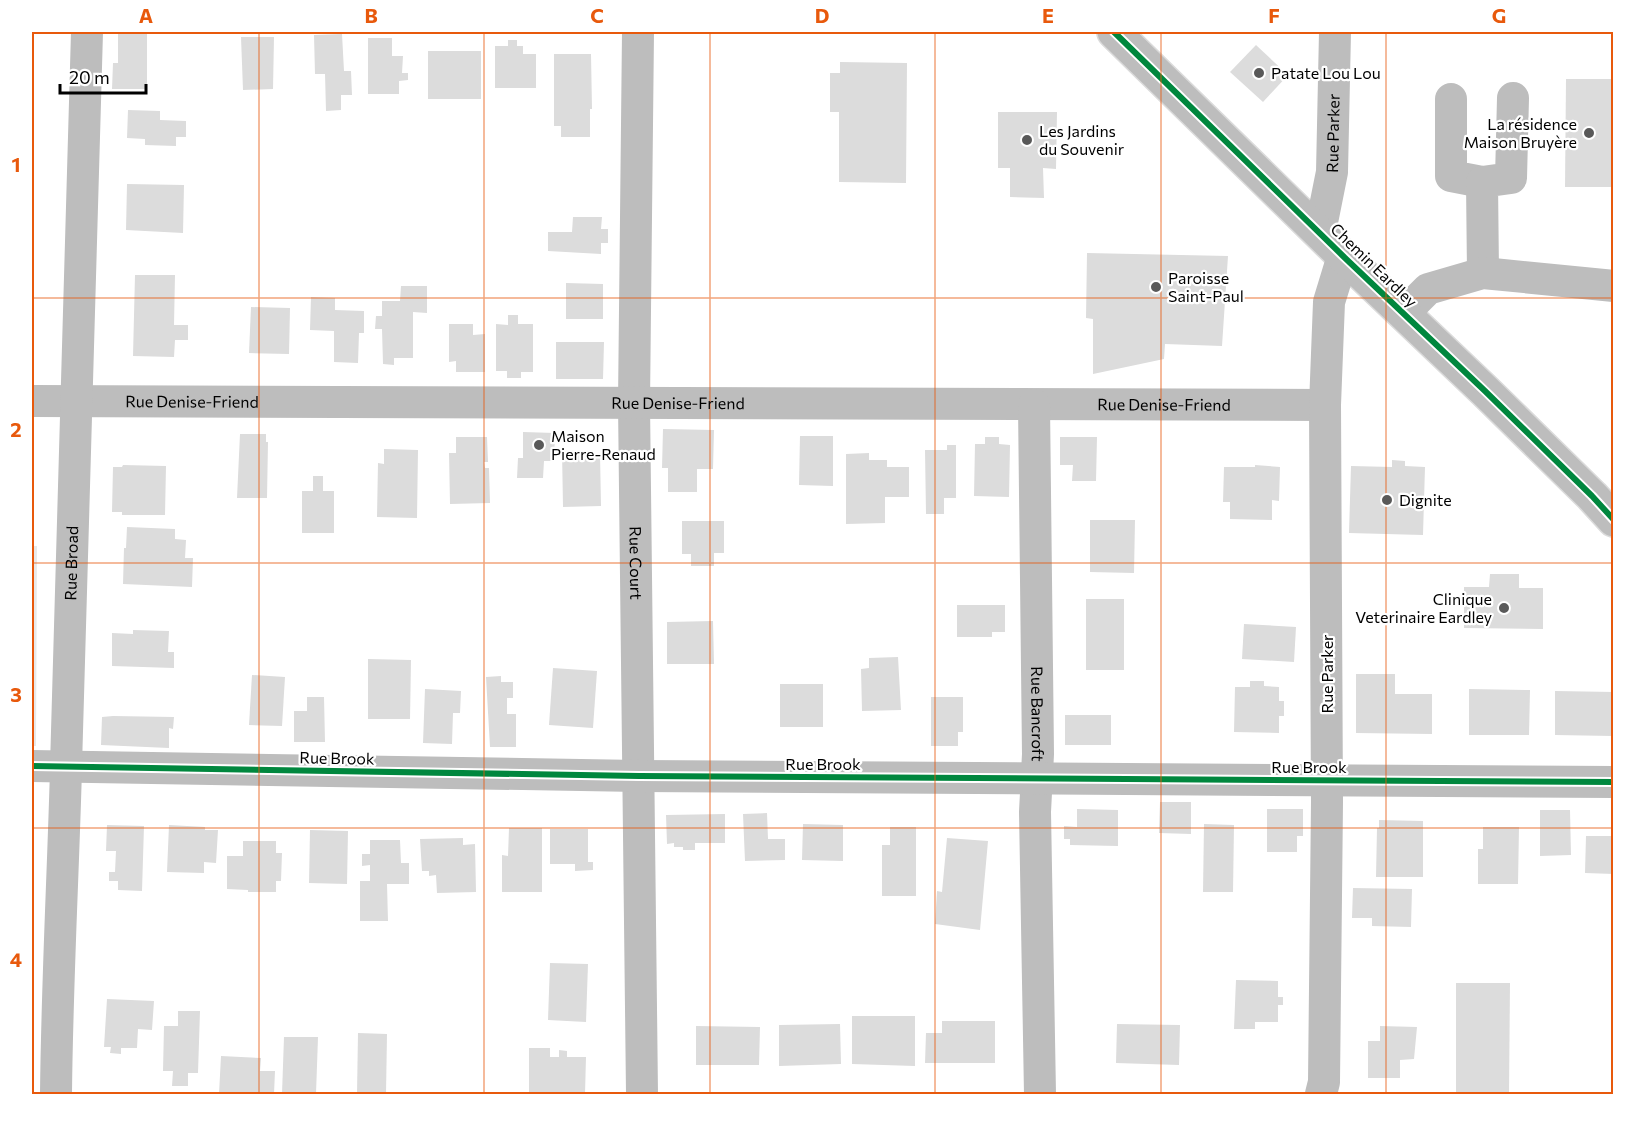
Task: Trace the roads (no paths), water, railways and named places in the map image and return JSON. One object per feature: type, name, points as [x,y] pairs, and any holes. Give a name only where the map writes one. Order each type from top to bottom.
[{"type":"main road","name":"Chemin Eardley","points":[[1114,32],[1592,496],[1614,520]]},
{"type":"street","name":"Rue Broad","points":[[56,1095],[57,987],[66,767],[87,32]]},
{"type":"street","name":"Rue Court","points":[[638,32],[634,403],[642,1095]]},
{"type":"street","name":"Rue Parker","points":[[1320,232],[1332,172],[1335,32]]},
{"type":"street","points":[[1451,99],[1451,176],[1482,182],[1511,178],[1512,98]]},
{"type":"street","points":[[1482,182],[1483,273]]},
{"type":"street","name":"Rue Parker","points":[[1321,1095],[1324,1082],[1328,780],[1325,405],[1329,302],[1343,256]]},
{"type":"street","points":[[1404,313],[1428,289],[1483,273],[1614,286]]},
{"type":"street","name":"Rue Denise-Friend","points":[[32,401],[1325,405]]},
{"type":"street","name":"Rue Bancroft","points":[[1035,405],[1038,742],[1035,779],[1040,1095]]},
{"type":"street","name":"Rue Brook","points":[[32,766],[639,776],[1614,782]]},
{"type":"place","name":"Patate Lou Lou","points":[[1259,73]]},
{"type":"place","name":"La résidence Maison Bruyère","points":[[1589,133]]},
{"type":"place","name":"Les Jardins du Souvenir","points":[[1027,140]]},
{"type":"place","name":"Paroisse Saint-Paul","points":[[1156,287]]},
{"type":"place","name":"Maison Pierre-Renaud","points":[[539,445]]},
{"type":"place","name":"Dignite","points":[[1387,500]]},
{"type":"place","name":"Clinique Veterinaire Eardley","points":[[1504,608]]}]
